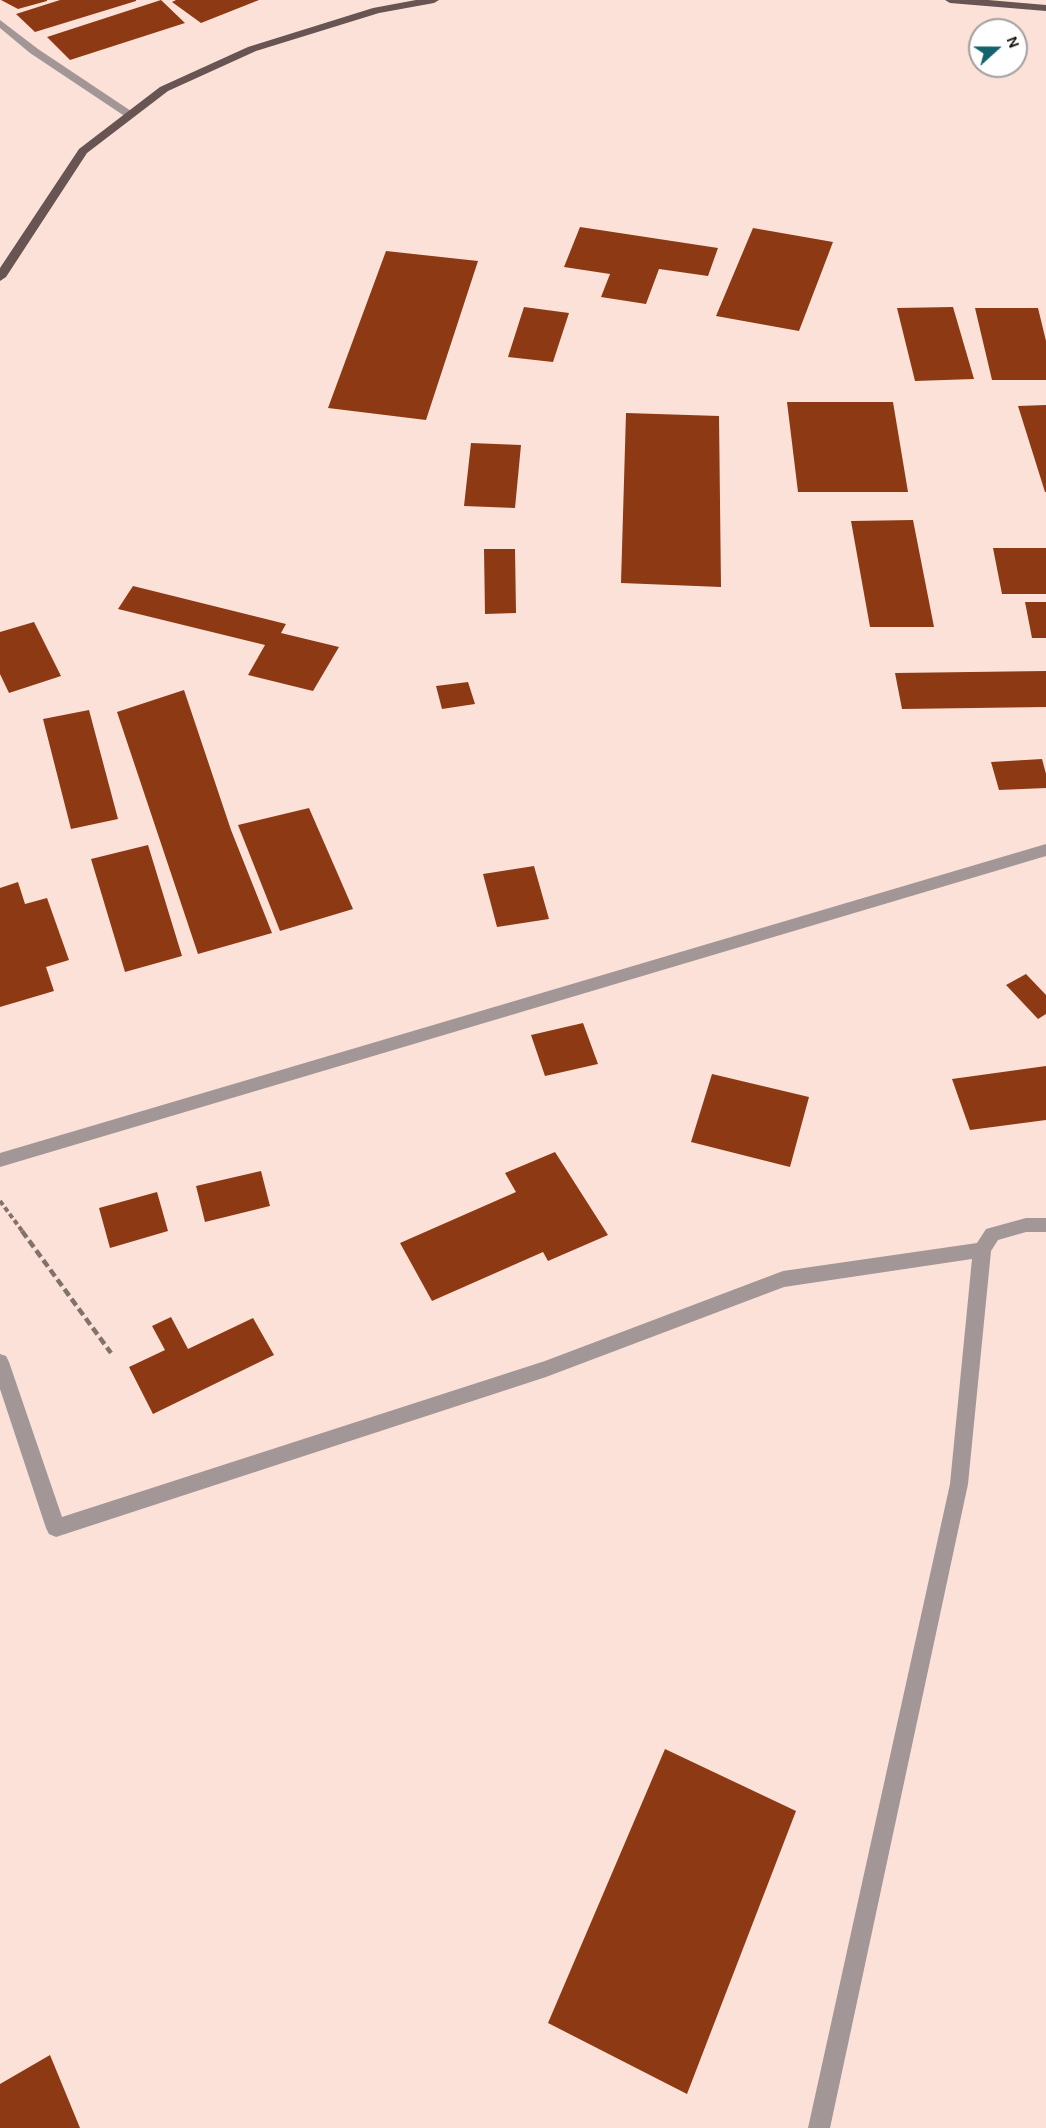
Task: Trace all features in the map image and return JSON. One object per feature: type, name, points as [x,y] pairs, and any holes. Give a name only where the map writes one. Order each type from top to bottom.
[{"type":"main road","points":[[0,277],[83,151],[164,89],[252,49],[377,10],[434,0]]},
{"type":"main road","points":[[950,0],[1046,8]]},
{"type":"street","points":[[0,23],[34,51],[130,115]]},
{"type":"street","points":[[0,1161],[1046,850]]},
{"type":"street","points":[[819,2128],[959,1484],[982,1250],[993,1234],[1026,1225],[1046,1225]]},
{"type":"street","points":[[0,1362],[56,1528],[546,1369],[783,1279],[982,1250]]},
{"type":"path","points":[[0,1201],[111,1353]]},
{"type":"building","points":[[1,0],[47,0],[47,1],[18,9]]},
{"type":"building","points":[[60,0],[136,1],[35,32],[16,14]]},
{"type":"building","points":[[161,0],[185,23],[70,60],[47,37]]},
{"type":"building","points":[[176,0],[259,0],[201,23],[172,2]]},
{"type":"building","points":[[580,227],[718,248],[708,276],[659,269],[646,304],[601,297],[610,274],[564,267]]},
{"type":"building","points":[[753,228],[833,242],[799,331],[716,316]]},
{"type":"building","points":[[386,251],[478,261],[426,420],[328,408]]},
{"type":"building","points":[[524,307],[569,313],[553,362],[508,357]]},
{"type":"building","points":[[953,307],[974,379],[915,381],[897,308]]},
{"type":"building","points":[[975,308],[1038,308],[1046,341],[1046,380],[992,380]]},
{"type":"building","points":[[787,402],[893,402],[908,492],[798,492]]},
{"type":"building","points":[[1046,405],[1046,492],[1045,492],[1018,406]]},
{"type":"building","points":[[626,413],[719,416],[721,587],[621,583]]},
{"type":"building","points":[[471,443],[521,445],[515,508],[464,506]]},
{"type":"building","points":[[913,520],[934,627],[870,627],[851,521]]},
{"type":"building","points":[[993,548],[1046,548],[1046,594],[1002,594]]},
{"type":"building","points":[[484,549],[515,549],[516,613],[485,614]]},
{"type":"building","points":[[133,586],[286,624],[281,633],[339,647],[313,691],[248,675],[265,645],[118,609]]},
{"type":"building","points":[[1025,602],[1046,602],[1046,638],[1032,638]]},
{"type":"building","points":[[34,622],[61,676],[9,693],[0,674],[0,632]]},
{"type":"building","points":[[1046,671],[1046,707],[902,709],[895,673]]},
{"type":"building","points":[[468,682],[475,704],[442,709],[436,686]]},
{"type":"building","points":[[184,690],[231,830],[272,933],[198,954],[117,712]]},
{"type":"building","points":[[89,710],[118,819],[71,829],[43,719]]},
{"type":"building","points":[[1042,759],[1046,774],[1046,788],[999,790],[991,762]]},
{"type":"building","points":[[309,808],[353,909],[280,931],[238,825]]},
{"type":"building","points":[[148,845],[182,956],[125,972],[91,859]]},
{"type":"building","points":[[534,866],[549,919],[497,927],[483,874]]},
{"type":"building","points":[[18,882],[25,904],[47,898],[69,960],[46,967],[54,991],[0,1007],[0,888]]},
{"type":"building","points":[[1026,974],[1046,995],[1046,1014],[1038,1019],[1006,985]]},
{"type":"building","points":[[583,1023],[598,1064],[545,1076],[531,1035]]},
{"type":"building","points":[[1046,1066],[1046,1120],[970,1130],[952,1079]]},
{"type":"building","points":[[712,1074],[809,1097],[790,1167],[691,1142]]},
{"type":"building","points":[[555,1152],[608,1235],[548,1261],[543,1252],[432,1301],[400,1243],[516,1192],[505,1173]]},
{"type":"building","points":[[261,1171],[270,1206],[205,1222],[196,1186]]},
{"type":"building","points":[[157,1192],[168,1231],[110,1248],[99,1208]]},
{"type":"building","points":[[171,1317],[188,1349],[253,1318],[274,1355],[153,1414],[129,1367],[165,1350],[152,1326]]},
{"type":"building","points":[[665,1749],[796,1811],[687,2094],[548,2023]]},
{"type":"building","points":[[50,2055],[80,2128],[0,2128],[0,2084]]}]
